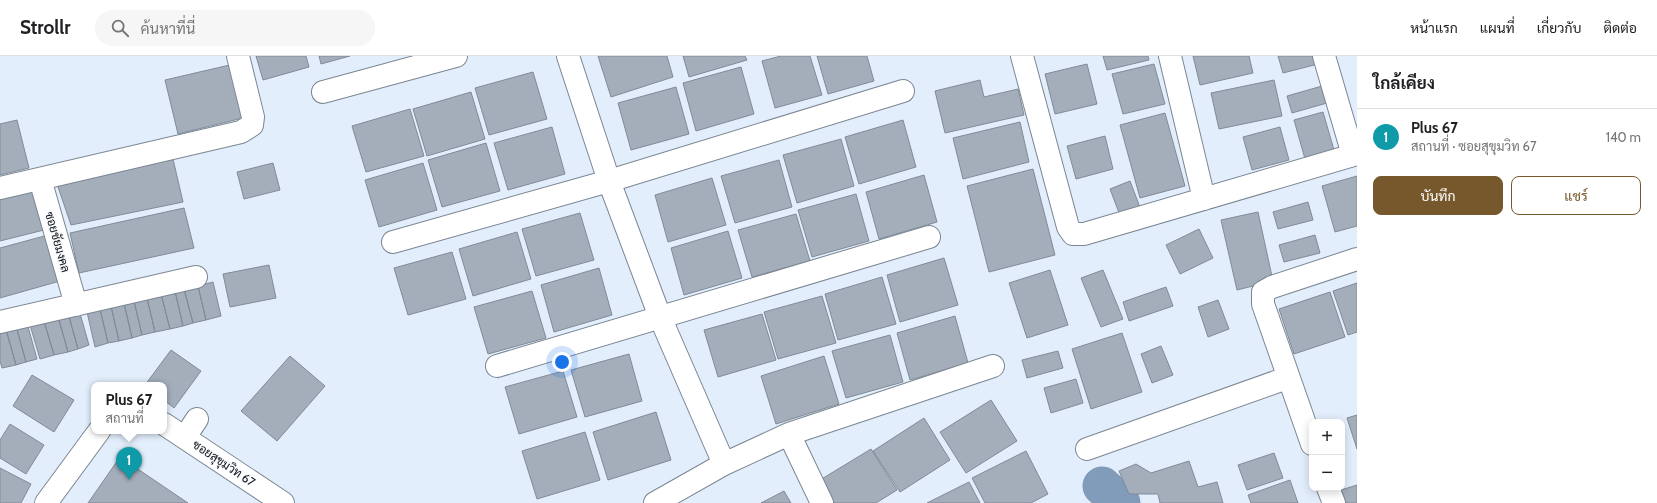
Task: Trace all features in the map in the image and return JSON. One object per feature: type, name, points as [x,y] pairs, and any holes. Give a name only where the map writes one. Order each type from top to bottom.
[{"type":"street","points":[[0,188],[242,132],[252,125],[253,117],[238,56]]},
{"type":"street","points":[[323,92],[456,56]]},
{"type":"street","points":[[568,56],[609,181],[660,317],[724,464]]},
{"type":"street","points":[[1022,56],[1068,227],[1073,234],[1084,234],[1355,154],[1324,56]]},
{"type":"street","points":[[1170,56],[1204,199]]},
{"type":"street","points":[[393,242],[609,181],[903,90]]},
{"type":"street","name":"ซอยชัยมงคล","points":[[40,179],[76,305]]},
{"type":"street","points":[[497,366],[929,237]]},
{"type":"street","points":[[1309,436],[1263,304],[1263,292],[1272,287],[1357,259]]},
{"type":"street","points":[[0,322],[196,277]]},
{"type":"street","points":[[655,503],[724,464],[789,434],[993,366]]},
{"type":"street","points":[[1087,449],[1288,378]]},
{"type":"street","points":[[185,438],[197,419]]},
{"type":"street","name":"ซอยสุขุมวิท 67","points":[[167,426],[283,503]]},
{"type":"street","points":[[46,503],[97,434]]},
{"type":"street","points":[[789,434],[822,503]]},
{"type":"street","points":[[1329,491],[1334,503]]},
{"type":"building","points":[[256,56],[306,56],[309,67],[263,80]]},
{"type":"building","points":[[319,56],[350,56],[321,64]]},
{"type":"building","points":[[598,56],[667,56],[673,77],[611,97]]},
{"type":"building","points":[[683,56],[745,56],[747,60],[689,77]]},
{"type":"building","points":[[781,56],[810,56],[822,95],[775,108],[762,61]]},
{"type":"building","points":[[817,56],[867,56],[874,81],[828,94]]},
{"type":"building","points":[[1103,56],[1148,56],[1149,60],[1107,70]]},
{"type":"building","points":[[1193,56],[1249,56],[1253,73],[1200,85]]},
{"type":"building","points":[[1278,56],[1316,56],[1318,64],[1283,73]]},
{"type":"building","points":[[234,64],[247,117],[178,134],[165,80]]},
{"type":"building","points":[[1087,64],[1097,104],[1055,114],[1045,74]]},
{"type":"building","points":[[1154,64],[1165,104],[1123,114],[1112,74]]},
{"type":"building","points":[[741,67],[754,114],[696,131],[683,83]]},
{"type":"building","points":[[533,72],[547,119],[489,135],[475,88]]},
{"type":"building","points":[[980,80],[984,97],[1018,89],[1024,115],[945,133],[935,91]]},
{"type":"building","points":[[1274,80],[1282,116],[1219,129],[1211,93]]},
{"type":"building","points":[[1322,86],[1327,103],[1292,113],[1287,96]]},
{"type":"building","points":[[676,87],[689,134],[631,150],[618,103]]},
{"type":"building","points":[[471,92],[485,139],[427,156],[413,109]]},
{"type":"building","points":[[410,109],[424,156],[366,172],[352,126]]},
{"type":"building","points":[[1323,112],[1334,150],[1305,159],[1294,120]]},
{"type":"building","points":[[1165,113],[1185,186],[1140,198],[1120,125]]},
{"type":"building","points":[[17,120],[29,168],[0,175],[0,124]]},
{"type":"building","points":[[903,120],[916,167],[859,184],[845,137]]},
{"type":"building","points":[[1020,122],[1029,162],[963,179],[953,138]]},
{"type":"building","points":[[552,127],[565,174],[508,190],[494,143]]},
{"type":"building","points":[[1280,127],[1289,160],[1252,170],[1243,137]]},
{"type":"building","points":[[1105,136],[1113,169],[1076,179],[1067,146]]},
{"type":"building","points":[[841,139],[854,186],[797,203],[783,155]]},
{"type":"building","points":[[486,143],[500,191],[442,207],[428,160]]},
{"type":"building","points":[[173,159],[183,202],[71,225],[57,184]]},
{"type":"building","points":[[779,160],[792,207],[735,223],[721,176]]},
{"type":"building","points":[[273,163],[280,190],[244,199],[237,172]]},
{"type":"building","points":[[423,163],[437,210],[379,227],[365,180]]},
{"type":"building","points":[[1033,169],[1055,255],[989,272],[967,186]]},
{"type":"building","points":[[924,175],[937,222],[879,239],[866,192]]},
{"type":"building","points":[[1357,176],[1357,226],[1335,232],[1322,186]]},
{"type":"building","points":[[712,178],[726,225],[668,242],[655,195]]},
{"type":"building","points":[[1130,181],[1141,210],[1121,218],[1110,189]]},
{"type":"building","points":[[37,188],[48,229],[0,241],[0,197]]},
{"type":"building","points":[[856,194],[869,241],[812,257],[798,210]]},
{"type":"building","points":[[1308,202],[1313,220],[1278,229],[1273,212]]},
{"type":"building","points":[[184,208],[194,248],[79,273],[70,233]]},
{"type":"building","points":[[1258,212],[1273,281],[1237,290],[1221,220]]},
{"type":"building","points":[[580,213],[594,260],[536,276],[522,229]]},
{"type":"building","points":[[796,214],[810,261],[752,277],[738,230]]},
{"type":"building","points":[[1199,229],[1213,258],[1180,274],[1166,245]]},
{"type":"building","points":[[728,231],[742,278],[684,295],[671,248]]},
{"type":"building","points":[[517,232],[531,279],[473,296],[459,249]]},
{"type":"building","points":[[48,235],[60,281],[0,298],[0,248]]},
{"type":"building","points":[[1315,235],[1320,253],[1284,262],[1279,245]]},
{"type":"building","points":[[452,252],[466,299],[408,315],[394,268]]},
{"type":"building","points":[[944,258],[958,305],[900,322],[887,275]]},
{"type":"building","points":[[269,265],[276,298],[230,307],[223,274]]},
{"type":"building","points":[[599,268],[612,315],[554,332],[541,285]]},
{"type":"building","points":[[1050,270],[1068,325],[1027,338],[1009,283]]},
{"type":"building","points":[[1103,270],[1123,319],[1101,327],[1081,278]]},
{"type":"building","points":[[882,277],[896,324],[838,340],[825,294]]},
{"type":"building","points":[[213,282],[221,316],[206,320],[198,286]]},
{"type":"building","points":[[1357,283],[1357,332],[1348,335],[1333,291]]},
{"type":"building","points":[[198,286],[206,320],[193,323],[184,289]]},
{"type":"building","points":[[1166,287],[1173,306],[1129,321],[1123,302]]},
{"type":"building","points":[[184,289],[193,323],[183,326],[175,291]]},
{"type":"building","points":[[175,291],[183,326],[170,329],[161,294]]},
{"type":"building","points":[[532,291],[546,338],[488,354],[474,307]]},
{"type":"building","points":[[1330,292],[1345,337],[1294,354],[1279,309]]},
{"type":"building","points":[[161,294],[170,329],[155,332],[147,298]]},
{"type":"building","points":[[822,296],[836,343],[778,359],[764,312]]},
{"type":"building","points":[[147,298],[155,332],[142,335],[134,301]]},
{"type":"building","points":[[1218,300],[1229,329],[1208,337],[1198,307]]},
{"type":"building","points":[[134,301],[142,335],[132,338],[124,303]]},
{"type":"building","points":[[124,303],[132,338],[119,341],[111,306]]},
{"type":"building","points":[[111,306],[119,341],[108,343],[100,309]]},
{"type":"building","points":[[100,309],[108,343],[95,347],[87,312]]},
{"type":"building","points":[[79,310],[89,345],[78,349],[68,313]]},
{"type":"building","points":[[68,313],[78,349],[68,352],[58,316]]},
{"type":"building","points":[[762,314],[776,360],[718,377],[704,330]]},
{"type":"building","points":[[955,316],[968,363],[910,380],[897,333]]},
{"type":"building","points":[[58,317],[68,352],[54,355],[44,321]]},
{"type":"building","points":[[44,321],[54,355],[40,359],[30,325]]},
{"type":"building","points":[[27,323],[37,359],[26,362],[16,326]]},
{"type":"building","points":[[16,326],[26,362],[16,365],[6,329]]},
{"type":"building","points":[[6,330],[16,365],[2,368],[0,361],[0,332]]},
{"type":"building","points":[[1122,333],[1142,392],[1091,409],[1072,349]]},
{"type":"building","points":[[890,335],[903,382],[846,398],[832,351]]},
{"type":"building","points":[[1161,346],[1173,375],[1152,383],[1141,354]]},
{"type":"building","points":[[171,350],[201,371],[174,408],[167,402],[167,382],[147,382]]},
{"type":"building","points":[[1058,351],[1063,368],[1027,378],[1022,360]]},
{"type":"building","points":[[629,354],[642,401],[585,417],[571,370]]},
{"type":"building","points":[[290,356],[325,386],[277,441],[241,411]]},
{"type":"building","points":[[824,356],[839,404],[776,424],[761,376]]},
{"type":"building","points":[[563,371],[577,417],[519,434],[505,387]]},
{"type":"building","points":[[32,375],[74,400],[54,432],[13,406]]},
{"type":"building","points":[[1076,379],[1083,403],[1051,413],[1044,388]]},
{"type":"building","points":[[991,400],[1017,441],[966,473],[940,432]]},
{"type":"building","points":[[656,412],[671,460],[608,480],[593,432]]},
{"type":"building","points":[[1357,415],[1357,449],[1347,418]]},
{"type":"building","points":[[924,418],[950,460],[900,492],[873,451]]},
{"type":"building","points":[[10,424],[44,445],[26,474],[0,458],[0,440]]},
{"type":"building","points":[[585,432],[600,480],[537,499],[522,451]]},
{"type":"building","points":[[871,449],[897,490],[876,503],[834,503],[820,480]]},
{"type":"building","points":[[1026,451],[1048,494],[1031,503],[985,503],[972,478]]},
{"type":"building","points":[[1274,453],[1283,478],[1247,490],[1238,465]]},
{"type":"building","points":[[120,457],[188,503],[88,503]]},
{"type":"building","points":[[1189,461],[1198,487],[1217,482],[1223,503],[1160,503],[1158,494],[1129,494],[1119,471],[1136,464],[1151,473]]},
{"type":"building","points":[[0,468],[31,484],[21,503],[0,503]]},
{"type":"building","points":[[1290,480],[1298,503],[1251,503],[1248,495]]},
{"type":"building","points":[[969,482],[980,503],[927,503]]},
{"type":"building","points":[[1357,485],[1357,503],[1346,503],[1341,491],[1345,491],[1345,489]]},
{"type":"building","points":[[784,491],[791,503],[761,503]]},
{"type":"waterway","points":[[1102,486],[1121,503]]},
{"type":"place","name":"Plus 67","points":[[129,480]]}]
